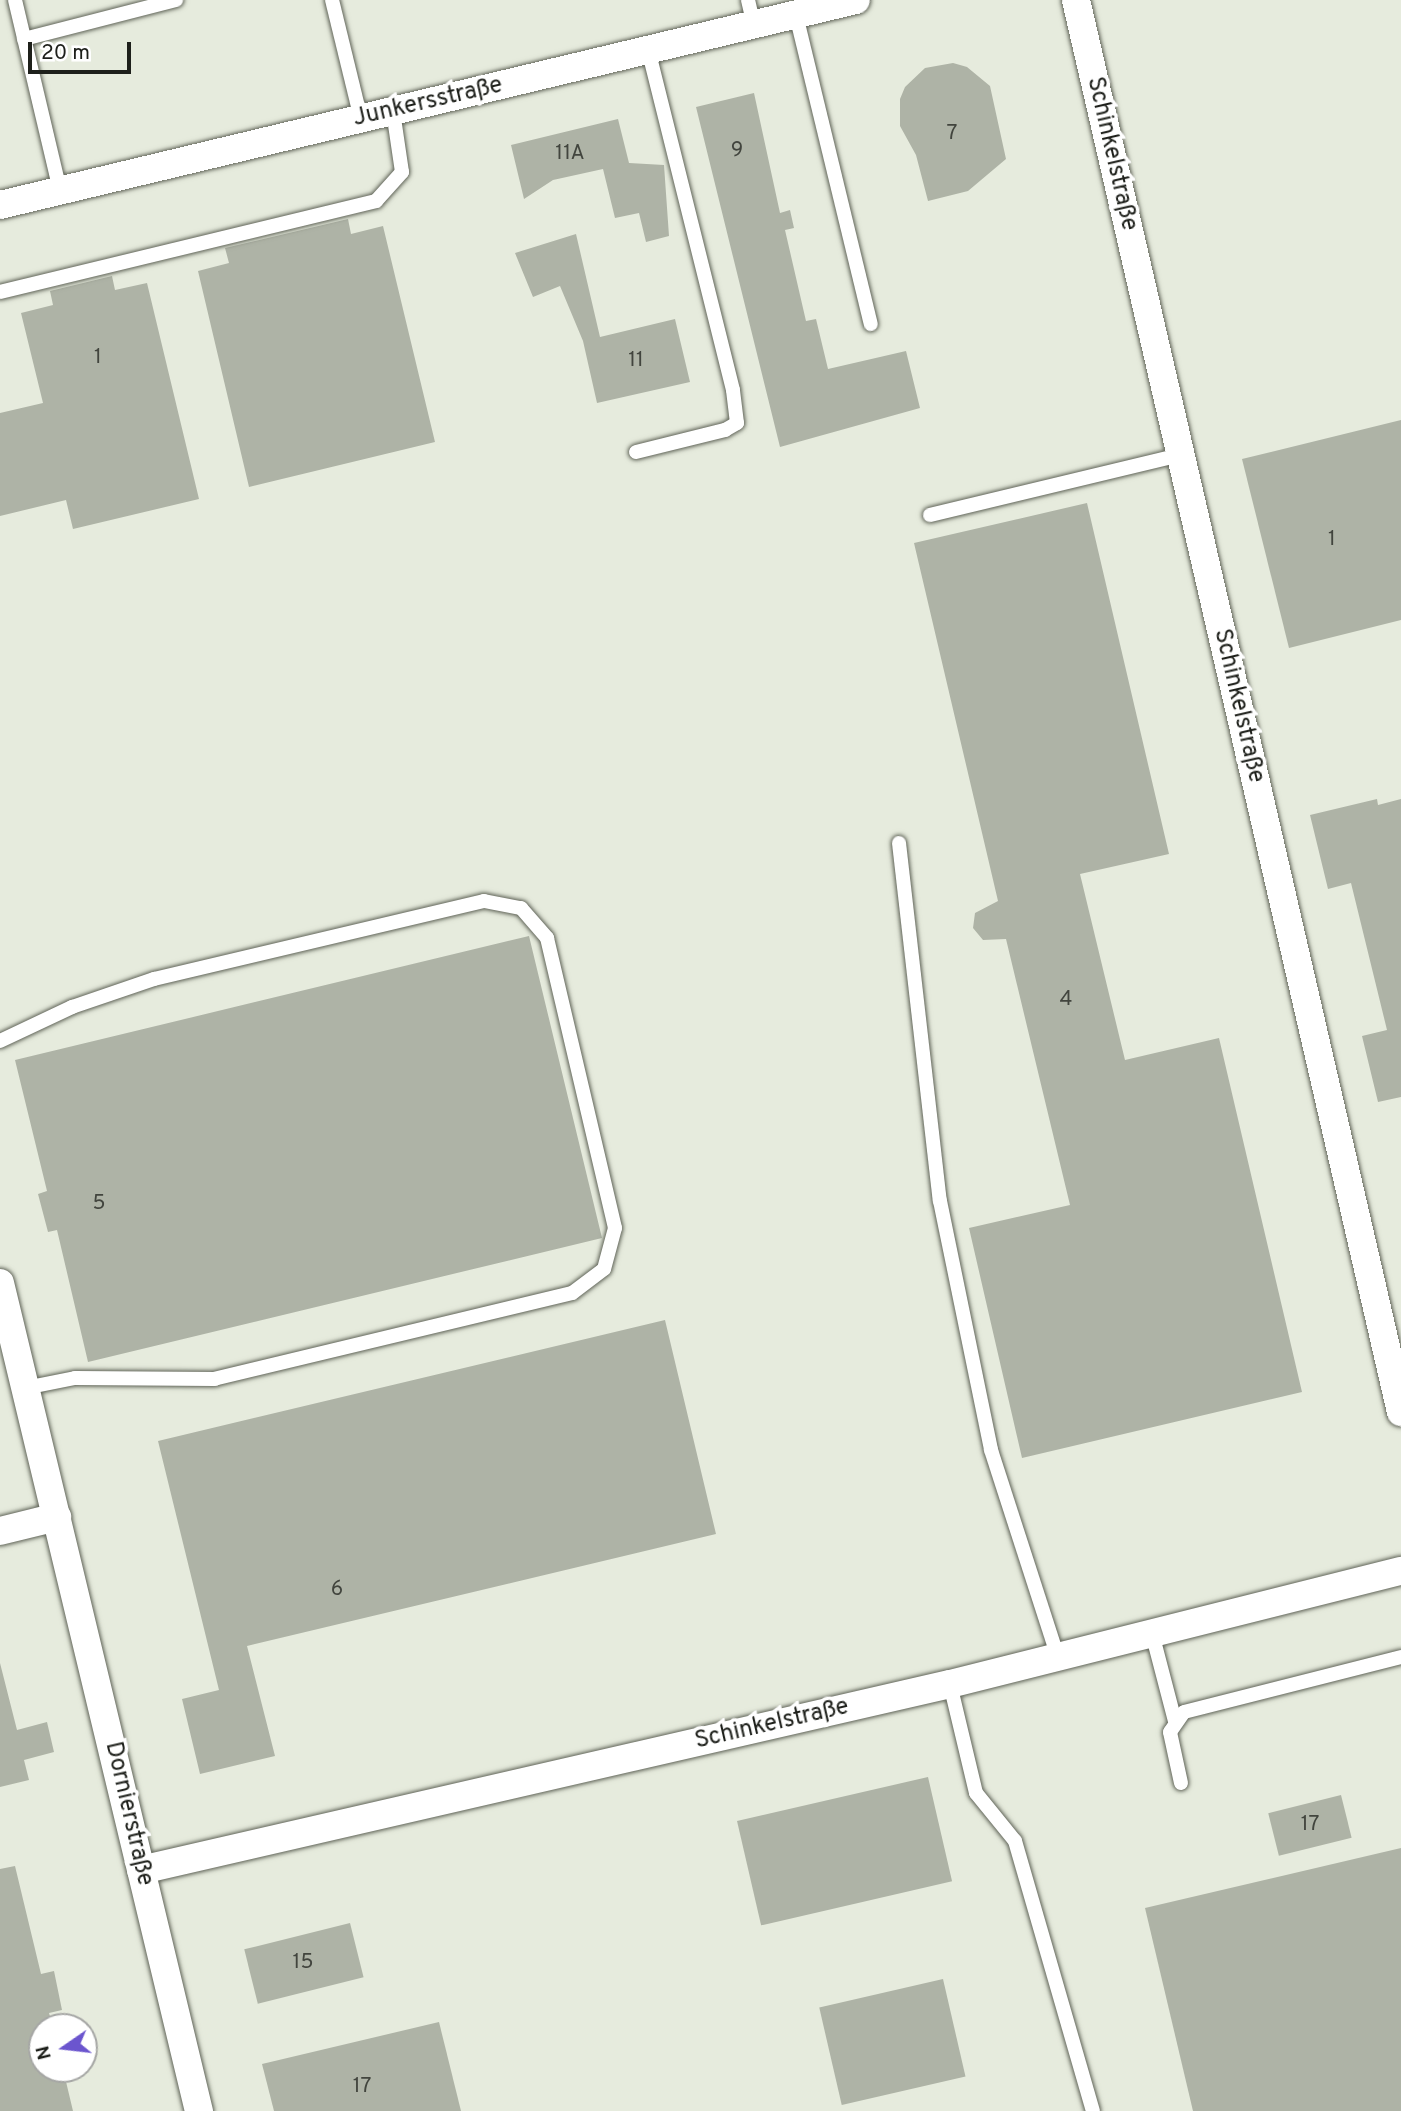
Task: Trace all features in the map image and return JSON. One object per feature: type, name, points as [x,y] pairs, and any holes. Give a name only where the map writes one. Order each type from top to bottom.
[{"type":"street","name":"Junkersstraße","points":[[0,205],[648,50],[751,12],[796,15],[856,0]]},
{"type":"street","name":"Schinkelstraße","points":[[1076,0],[1180,455],[1395,1360],[1401,1412]]},
{"type":"street","name":"Dornierstraße","points":[[0,1283],[199,2111]]},
{"type":"street","points":[[0,1531],[57,1517]]},
{"type":"street","name":"Schinkelstraße","points":[[141,1870],[950,1684],[1401,1571]]},
{"type":"lane","points":[[15,0],[60,191]]},
{"type":"lane","points":[[24,39],[176,0]]},
{"type":"lane","points":[[332,0],[361,118]]},
{"type":"lane","points":[[796,15],[871,324]]},
{"type":"lane","points":[[636,452],[725,430],[737,423],[733,390],[648,50]]},
{"type":"lane","points":[[0,292],[376,201],[402,172],[393,111]]},
{"type":"lane","points":[[930,515],[1180,455]]},
{"type":"lane","points":[[899,842],[943,1214],[991,1450],[1058,1657]]},
{"type":"lane","points":[[0,1041],[72,1007],[153,979],[484,901],[521,908],[547,938],[615,1228],[604,1269],[572,1293],[215,1379],[87,1377],[25,1388]]},
{"type":"lane","points":[[1152,1633],[1175,1721]]},
{"type":"lane","points":[[1181,1783],[1170,1732],[1175,1721],[1184,1712],[1401,1657]]},
{"type":"lane","points":[[950,1684],[976,1793],[990,1805],[1015,1841],[1093,2111]]},
{"type":"building","points":[[953,63],[967,67],[990,86],[1006,159],[968,191],[928,201],[916,155],[900,126],[900,99],[905,87],[925,68]]},
{"type":"building","points":[[754,93],[780,213],[790,210],[794,228],[785,230],[806,321],[816,319],[828,369],[906,351],[920,408],[780,447],[696,107]]},
{"type":"building","points":[[618,119],[629,163],[664,165],[669,236],[646,242],[639,213],[615,218],[603,169],[553,180],[524,199],[511,145]]},
{"type":"building","points":[[348,219],[351,234],[383,226],[435,442],[249,487],[198,271],[229,263],[225,248]]},
{"type":"building","points":[[576,234],[600,337],[675,319],[690,382],[597,403],[583,341],[560,286],[533,297],[515,253]]},
{"type":"building","points":[[112,276],[115,290],[147,283],[199,499],[73,529],[66,500],[0,516],[0,413],[43,403],[21,313],[53,305],[50,291]]},
{"type":"building","points":[[1401,420],[1401,620],[1289,648],[1242,459]]},
{"type":"building","points":[[1087,503],[1169,854],[1080,874],[1125,1060],[1219,1038],[1302,1392],[1022,1458],[969,1228],[1070,1205],[1006,939],[983,940],[973,928],[975,913],[998,901],[914,543]]},
{"type":"building","points":[[1377,799],[1378,805],[1401,799],[1401,1097],[1378,1102],[1362,1036],[1387,1030],[1351,883],[1328,889],[1310,815]]},
{"type":"building","points":[[529,936],[602,1238],[88,1362],[57,1230],[48,1232],[38,1194],[47,1191],[15,1060]]},
{"type":"building","points":[[665,1320],[716,1534],[247,1646],[275,1756],[200,1774],[182,1699],[219,1690],[158,1441]]},
{"type":"building","points":[[0,1663],[17,1730],[47,1722],[54,1752],[24,1760],[29,1780],[0,1787]]},
{"type":"building","points":[[928,1777],[952,1881],[761,1925],[737,1821]]},
{"type":"building","points":[[1341,1795],[1352,1838],[1279,1856],[1268,1813]]},
{"type":"building","points":[[1401,1848],[1401,2111],[1193,2111],[1145,1908]]},
{"type":"building","points":[[15,1866],[41,1974],[54,1971],[62,2010],[28,2013],[28,2083],[66,2083],[73,2111],[0,2111],[0,1869]]},
{"type":"building","points":[[350,1923],[364,1977],[258,2004],[244,1949]]},
{"type":"building","points":[[943,1979],[965,2076],[842,2105],[819,2008]]},
{"type":"building","points":[[439,2022],[461,2111],[274,2111],[262,2064]]}]
